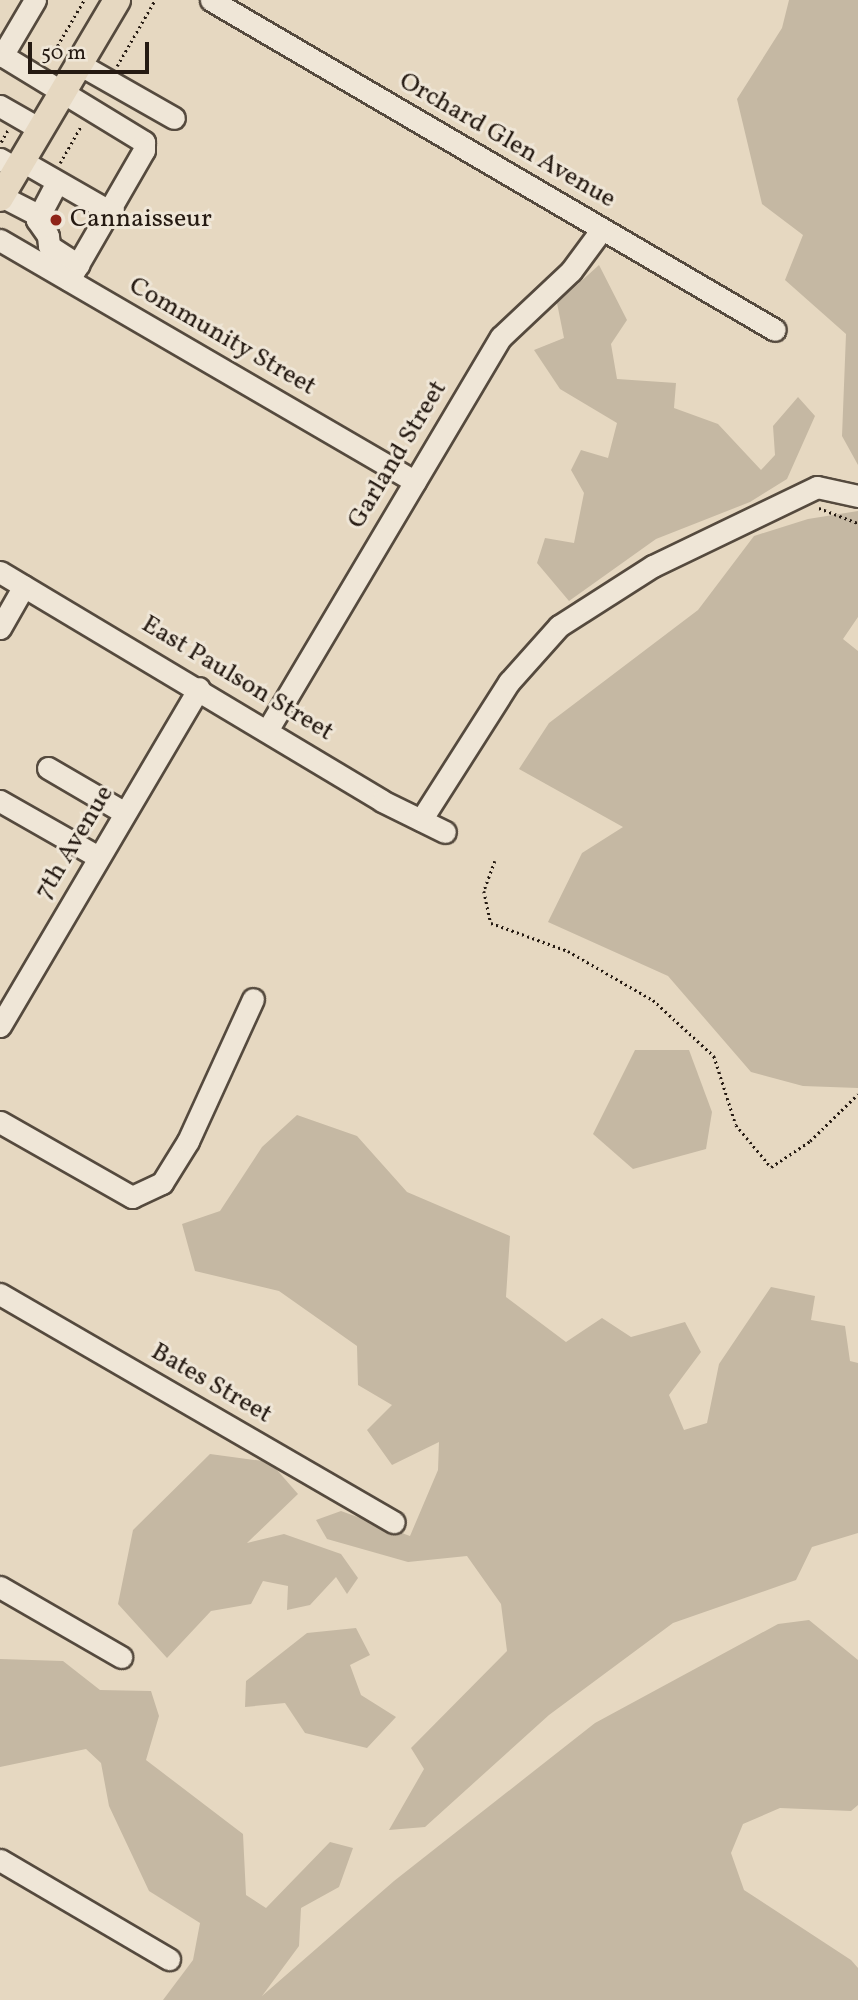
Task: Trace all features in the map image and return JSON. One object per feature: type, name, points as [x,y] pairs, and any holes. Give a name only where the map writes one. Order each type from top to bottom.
[{"type":"main road","points":[[7,177],[40,130],[117,0]]},
{"type":"street","points":[[7,177],[38,215],[49,246],[73,272],[144,150],[144,142],[1,55],[35,0]]},
{"type":"street","name":"Orchard Glen Avenue","points":[[211,0],[775,331]]},
{"type":"street","points":[[79,64],[174,118]]},
{"type":"street","points":[[0,106],[40,130]]},
{"type":"street","points":[[7,177],[54,180],[109,211]]},
{"type":"street","points":[[38,215],[54,180]]},
{"type":"street","name":"Garland Street","points":[[268,729],[501,337],[571,271],[602,229]]},
{"type":"street","name":"Community Street","points":[[0,240],[73,272],[415,482]]},
{"type":"street","points":[[421,820],[509,682],[559,626],[653,566],[790,498],[817,487],[858,496]]},
{"type":"street","name":"East Paulson Street","points":[[0,572],[268,729],[382,801],[445,832]]},
{"type":"street","points":[[0,628],[24,586]]},
{"type":"street","name":"7th Avenue","points":[[0,1026],[199,688]]},
{"type":"street","points":[[48,768],[125,813]]},
{"type":"street","points":[[0,801],[99,857]]},
{"type":"street","points":[[0,1122],[132,1198],[162,1183],[188,1141],[253,999]]},
{"type":"street","name":"Bates Street","points":[[0,1294],[394,1522]]},
{"type":"street","points":[[0,1587],[121,1657]]},
{"type":"street","points":[[0,1860],[169,1959]]},
{"type":"path","points":[[108,81],[155,0]]},
{"type":"path","points":[[54,180],[92,108]]},
{"type":"path","points":[[790,498],[858,523]]},
{"type":"path","points":[[495,862],[484,891],[491,923],[568,951],[653,1000],[714,1056],[736,1125],[771,1167],[810,1141],[858,1094]]},
{"type":"shaded area","points":[[789,0],[858,0],[858,465],[842,436],[846,334],[785,280],[803,235],[762,204],[737,99],[782,28]]},
{"type":"shaded area","points":[[599,265],[627,320],[611,344],[617,379],[676,383],[674,408],[718,424],[761,470],[775,455],[773,426],[798,397],[815,416],[787,479],[750,502],[656,539],[569,601],[537,563],[545,538],[574,543],[584,493],[571,470],[581,450],[608,458],[617,423],[560,389],[534,350],[564,338],[557,303]]},
{"type":"shaded area","points":[[858,511],[858,617],[843,639],[858,651],[858,1088],[803,1086],[751,1072],[668,976],[548,922],[582,853],[623,827],[519,769],[549,723],[698,610],[754,536],[808,519]]},
{"type":"shaded area","points":[[635,1050],[689,1050],[712,1112],[706,1149],[633,1169],[593,1134]]},
{"type":"shaded area","points":[[297,1115],[357,1136],[407,1192],[510,1236],[506,1297],[566,1342],[602,1318],[631,1337],[685,1322],[701,1352],[669,1395],[684,1430],[707,1423],[719,1364],[771,1287],[815,1296],[811,1320],[845,1326],[850,1361],[858,1363],[858,1533],[812,1547],[796,1580],[673,1623],[549,1715],[425,1827],[389,1830],[424,1769],[411,1748],[507,1651],[501,1604],[467,1556],[408,1562],[327,1539],[316,1520],[341,1511],[410,1536],[438,1470],[439,1442],[392,1465],[367,1430],[392,1405],[358,1385],[357,1346],[279,1291],[195,1271],[182,1224],[220,1211],[262,1147]]},
{"type":"shaded area","points":[[210,1454],[270,1462],[298,1494],[247,1543],[284,1534],[341,1554],[358,1578],[347,1594],[336,1577],[310,1605],[287,1610],[288,1586],[263,1581],[251,1604],[211,1611],[167,1658],[118,1604],[133,1530]]},
{"type":"shaded area","points":[[809,1620],[858,1660],[858,1805],[851,1811],[780,1808],[743,1824],[731,1853],[744,1890],[851,1960],[858,1968],[858,2000],[163,2000],[193,1960],[200,1923],[149,1891],[109,1806],[101,1763],[86,1749],[0,1767],[0,1659],[63,1661],[100,1690],[151,1691],[159,1716],[146,1760],[243,1834],[246,1895],[266,1908],[330,1842],[353,1848],[339,1887],[301,1908],[299,1946],[262,1996],[394,1881],[595,1723],[778,1624]]},
{"type":"shaded area","points":[[356,1628],[370,1655],[350,1665],[361,1695],[396,1717],[367,1748],[305,1733],[285,1703],[245,1707],[246,1681],[307,1633]]},
{"type":"place","name":"Cannaisseur","points":[[56,220]]}]
